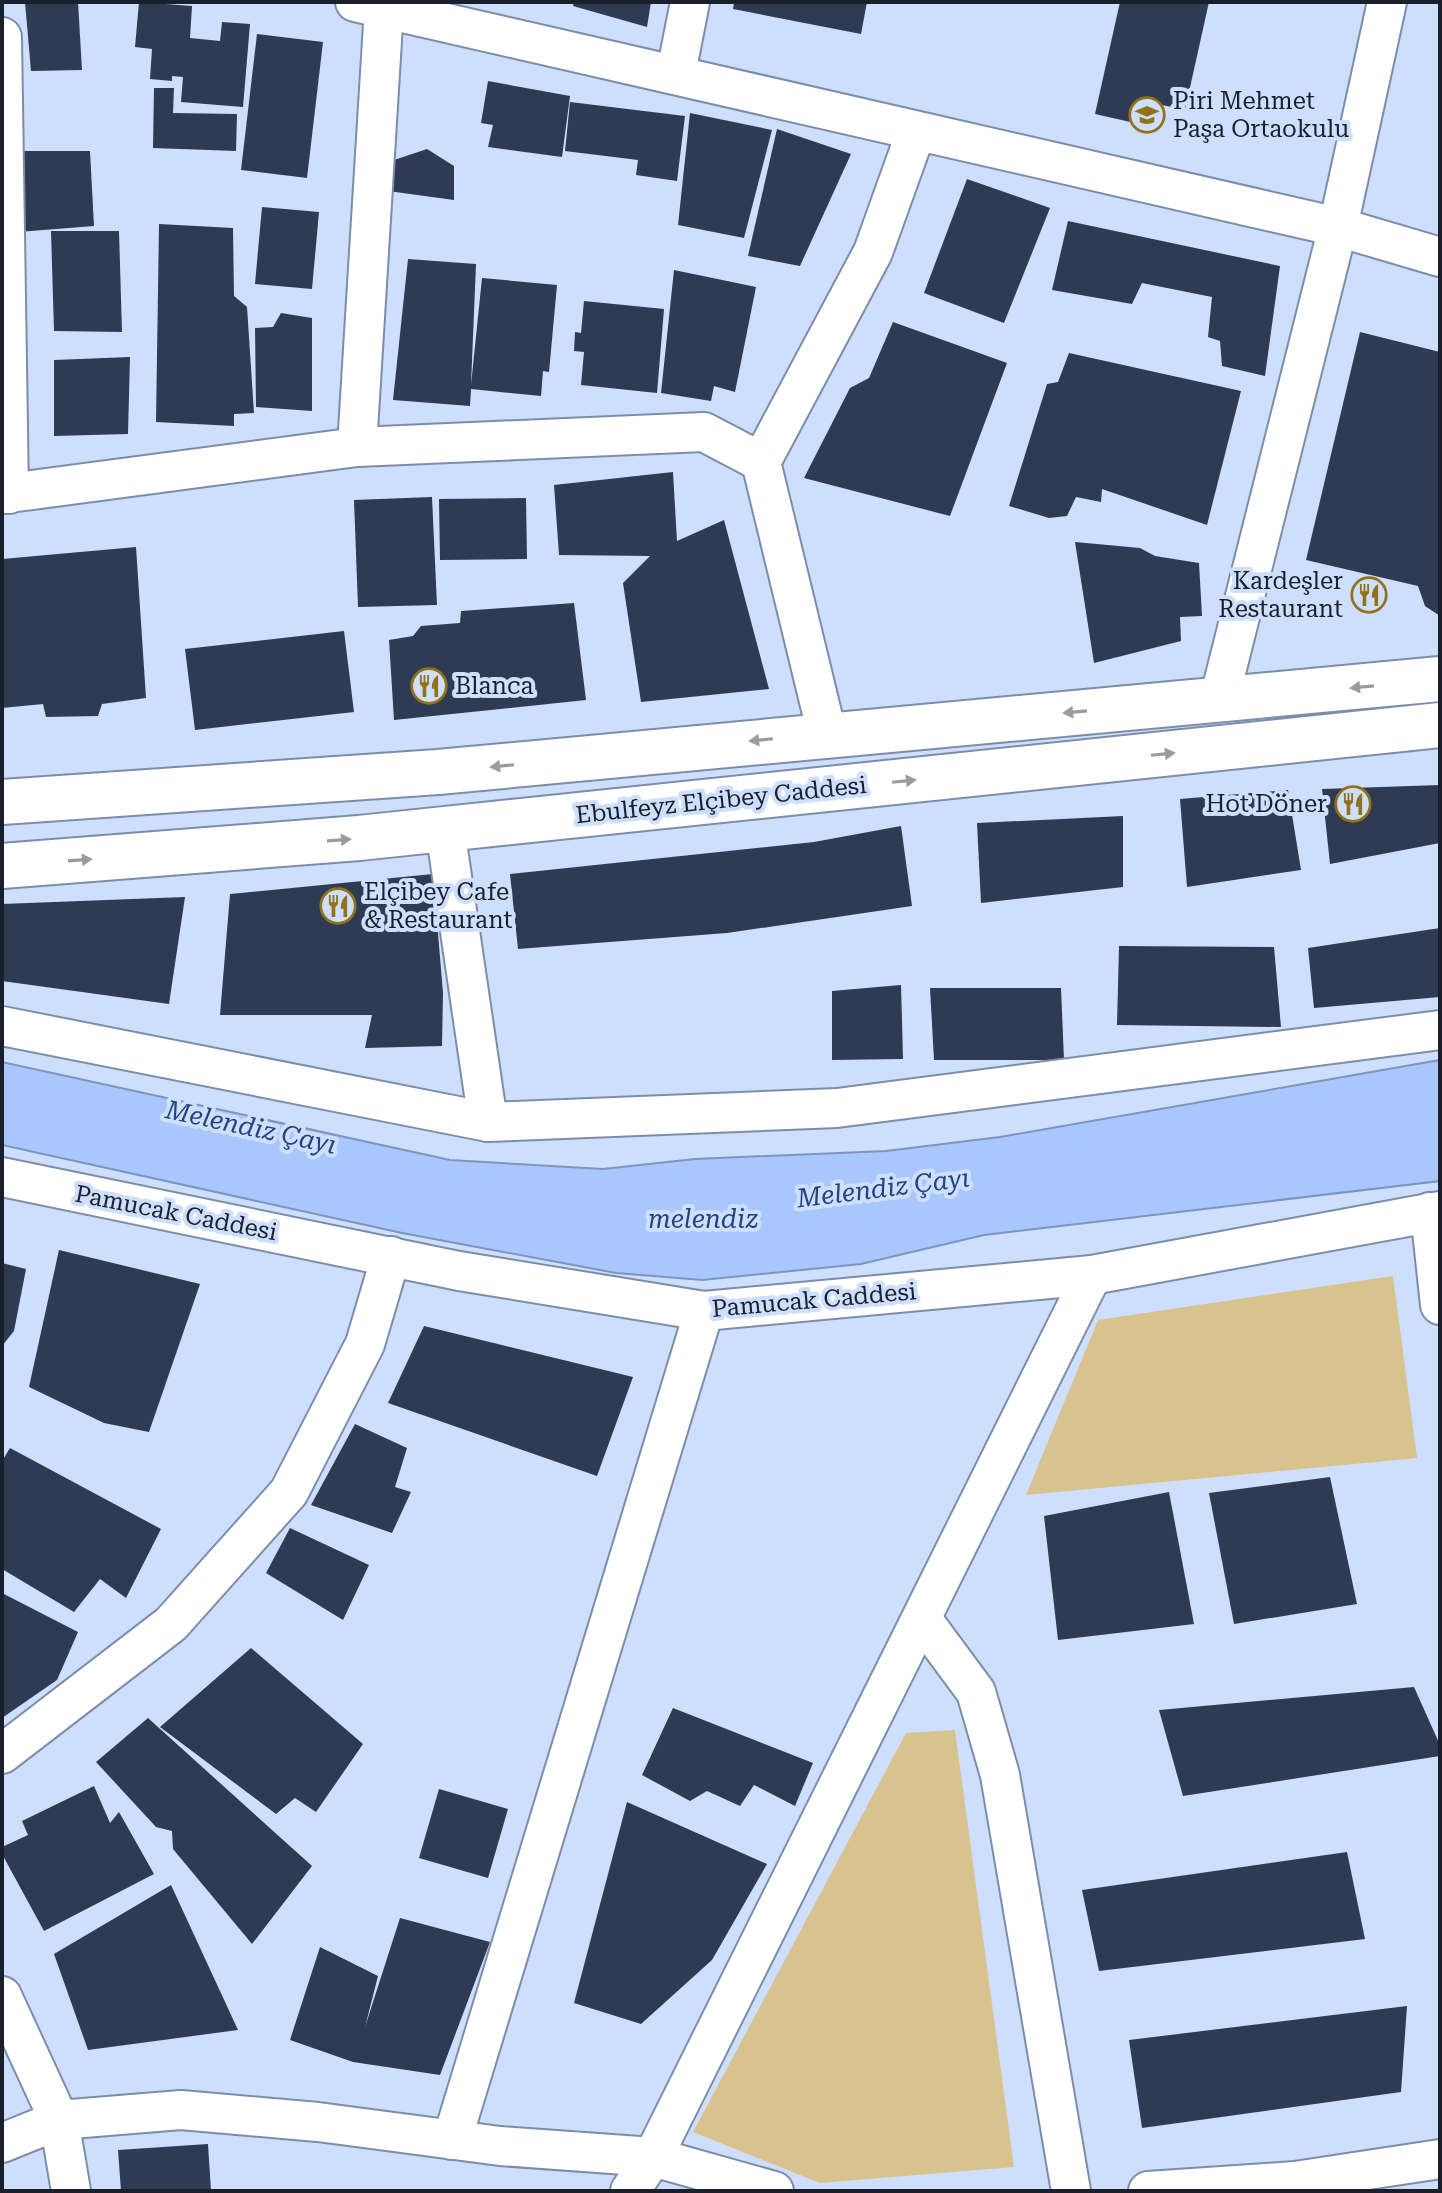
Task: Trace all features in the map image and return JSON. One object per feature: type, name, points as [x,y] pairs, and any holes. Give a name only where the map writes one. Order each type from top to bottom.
[{"type":"main road","points":[[2,802],[438,772],[1440,679]]},
{"type":"main road","name":"Ebulfeyz Elçibey Caddesi","points":[[2,866],[445,829],[1440,725]]},
{"type":"street","points":[[676,73],[690,2]]},
{"type":"street","points":[[1219,700],[1338,227],[1387,2]]},
{"type":"street","points":[[357,447],[370,5],[1338,227],[1440,257]]},
{"type":"street","points":[[2,37],[5,494],[357,447],[704,432],[761,462]]},
{"type":"street","points":[[827,734],[761,462],[873,252],[916,132]]},
{"type":"street","points":[[445,829],[488,1122]]},
{"type":"street","points":[[2,1026],[488,1122],[837,1108],[1440,1030]]},
{"type":"street","name":"Pamucak Caddesi","points":[[2,1177],[391,1256],[704,1311],[1092,1275],[1435,1212]]},
{"type":"street","points":[[1435,1212],[1440,1305]]},
{"type":"street","points":[[2,1754],[171,1624],[289,1492],[365,1344],[391,1256]]},
{"type":"street","points":[[630,2191],[653,2157],[1092,1275]]},
{"type":"street","points":[[452,2140],[704,1311]]},
{"type":"street","points":[[922,1619],[976,1692],[1000,1775],[1071,2191]]},
{"type":"street","points":[[2,1996],[59,2120],[71,2191]]},
{"type":"street","points":[[2,2143],[59,2120],[181,2110],[318,2122],[452,2140],[653,2157],[774,2191]]},
{"type":"street","points":[[1148,2191],[1438,2168]]},
{"type":"shaded area","points":[[1393,1276],[1417,1458],[1026,1495],[1098,1320]]},
{"type":"shaded area","points":[[955,1730],[1014,2167],[820,2183],[693,2132],[906,1733]]},
{"type":"water","name":"melendiz","points":[[1440,1060],[1440,1181],[984,1235],[861,1264],[702,1280],[616,1273],[402,1233],[2,1145],[2,1062],[450,1160],[603,1169],[695,1159],[886,1151],[1000,1137]]},
{"type":"building","points":[[25,2],[78,2],[82,70],[31,71]]},
{"type":"building","points":[[139,2],[192,6],[190,38],[220,41],[222,22],[250,24],[243,107],[181,102],[183,77],[172,76],[172,81],[150,79],[152,49],[135,47]]},
{"type":"building","points":[[574,2],[651,2],[647,27],[573,6]]},
{"type":"building","points":[[734,2],[867,2],[861,34],[733,9]]},
{"type":"building","points":[[1120,2],[1209,2],[1185,110],[1153,103],[1148,126],[1095,114]]},
{"type":"building","points":[[257,34],[323,42],[307,178],[241,170]]},
{"type":"building","points":[[488,81],[570,96],[562,157],[488,147],[493,125],[481,123]]},
{"type":"building","points":[[154,88],[174,88],[173,113],[237,114],[236,151],[153,148]]},
{"type":"building","points":[[570,102],[685,116],[677,181],[636,175],[638,160],[565,151]]},
{"type":"building","points":[[690,113],[772,130],[744,238],[678,225]]},
{"type":"building","points":[[777,129],[851,154],[800,266],[748,256]]},
{"type":"building","points":[[427,149],[454,166],[454,200],[388,191],[388,162]]},
{"type":"building","points":[[17,151],[90,151],[94,226],[18,232]]},
{"type":"building","points":[[967,179],[1050,208],[1004,323],[924,293]]},
{"type":"building","points":[[262,207],[319,212],[312,289],[255,284]]},
{"type":"building","points":[[1068,221],[1280,266],[1265,376],[1222,366],[1220,341],[1208,337],[1212,297],[1142,283],[1132,304],[1052,290]]},
{"type":"building","points":[[159,224],[233,228],[234,296],[247,307],[254,413],[234,414],[234,426],[156,422]]},
{"type":"building","points":[[51,231],[119,231],[122,332],[54,331]]},
{"type":"building","points":[[408,259],[476,264],[471,385],[482,278],[557,285],[549,372],[543,371],[541,396],[471,389],[470,406],[393,400]]},
{"type":"building","points":[[674,270],[756,287],[735,392],[714,386],[711,401],[661,393]]},
{"type":"building","points":[[584,301],[664,309],[657,393],[581,385],[584,352],[574,351],[575,332],[581,333]]},
{"type":"building","points":[[281,313],[312,318],[312,411],[256,407],[255,328],[273,327]]},
{"type":"building","points":[[893,322],[1007,363],[950,516],[804,478],[850,388],[869,378]]},
{"type":"building","points":[[1360,332],[1440,352],[1440,616],[1425,606],[1418,586],[1306,560]]},
{"type":"building","points":[[1069,353],[1241,391],[1207,525],[1102,489],[1101,502],[1076,497],[1067,516],[1049,518],[1009,506],[1047,384],[1058,382]]},
{"type":"building","points":[[130,357],[128,434],[54,436],[54,360]]},
{"type":"building","points":[[673,472],[677,541],[724,520],[769,689],[641,702],[623,583],[650,556],[559,555],[554,485]]},
{"type":"building","points":[[432,497],[437,605],[358,607],[354,500]]},
{"type":"building","points":[[526,498],[527,559],[440,560],[439,499]]},
{"type":"building","points":[[1075,542],[1140,548],[1155,556],[1199,563],[1202,616],[1180,617],[1181,641],[1094,663]]},
{"type":"building","points":[[136,547],[146,698],[102,704],[98,716],[46,717],[43,704],[2,708],[2,559]]},
{"type":"building","points":[[574,603],[586,700],[394,720],[389,640],[413,636],[421,626],[460,623],[461,611]]},
{"type":"building","points":[[344,631],[354,712],[195,730],[185,649]]},
{"type":"building","points":[[1440,785],[1440,843],[1330,864],[1322,789]]},
{"type":"building","points":[[1288,790],[1301,870],[1187,887],[1180,799]]},
{"type":"building","points":[[1123,816],[1123,887],[981,903],[977,823]]},
{"type":"building","points":[[901,826],[912,906],[727,933],[518,949],[510,874],[814,842]]},
{"type":"building","points":[[433,874],[443,993],[442,1046],[365,1048],[372,1015],[220,1015],[230,894]]},
{"type":"building","points":[[185,897],[169,1004],[2,981],[2,904]]},
{"type":"building","points":[[1440,928],[1440,997],[1314,1008],[1308,948]]},
{"type":"building","points":[[1119,946],[1274,947],[1281,1027],[1117,1025]]},
{"type":"building","points":[[901,985],[903,1059],[832,1060],[832,991]]},
{"type":"building","points":[[930,988],[1061,988],[1064,1060],[934,1060]]},
{"type":"building","points":[[59,1250],[200,1284],[149,1432],[104,1423],[29,1387]]},
{"type":"building","points":[[2,1263],[26,1269],[14,1331],[2,1346]]},
{"type":"building","points":[[424,1326],[633,1377],[597,1476],[388,1403]]},
{"type":"building","points":[[355,1424],[407,1448],[395,1487],[411,1492],[392,1533],[311,1505]]},
{"type":"building","points":[[10,1448],[161,1529],[126,1598],[100,1579],[74,1612],[2,1569],[2,1461]]},
{"type":"building","points":[[1330,1477],[1357,1604],[1234,1624],[1209,1493]]},
{"type":"building","points":[[1169,1492],[1194,1624],[1058,1640],[1044,1516]]},
{"type":"building","points":[[290,1528],[369,1565],[343,1620],[266,1573]]},
{"type":"building","points":[[2,1593],[78,1632],[57,1680],[2,1718]]},
{"type":"building","points":[[251,1648],[363,1744],[316,1812],[295,1798],[276,1814],[160,1727]]},
{"type":"building","points":[[1414,1687],[1440,1745],[1440,1756],[1183,1796],[1159,1710]]},
{"type":"building","points":[[673,1708],[813,1763],[795,1806],[754,1785],[740,1806],[707,1791],[690,1801],[642,1775]]},
{"type":"building","points":[[148,1718],[312,1866],[252,1944],[173,1849],[172,1831],[156,1827],[96,1762]]},
{"type":"building","points":[[94,1786],[110,1823],[119,1812],[154,1874],[44,1931],[2,1854],[2,1847],[28,1835],[22,1821]]},
{"type":"building","points":[[439,1789],[508,1809],[488,1878],[419,1858]]},
{"type":"building","points":[[627,1802],[767,1864],[712,1960],[641,2024],[574,2003]]},
{"type":"building","points":[[1347,1852],[1365,1939],[1099,1971],[1082,1890]]},
{"type":"building","points":[[171,1885],[238,2030],[88,2050],[54,1954]]},
{"type":"building","points":[[400,1918],[490,1942],[440,2075],[353,2062],[290,2040],[320,1947],[378,1976],[365,2027]]},
{"type":"building","points":[[1407,2006],[1401,2092],[1142,2128],[1129,2040]]},
{"type":"building","points":[[208,2144],[211,2191],[121,2191],[118,2150]]},
{"type":"place","name":"Piri Mehmet Paşa Ortaokulu","points":[[1147,115]]},
{"type":"place","name":"Kardeşler Restaurant","points":[[1369,595]]},
{"type":"place","name":"Blanca","points":[[429,686]]},
{"type":"place","name":"Hot Döner","points":[[1353,804]]},
{"type":"place","name":"Elçibey Cafe & Restaurant","points":[[338,906]]},
{"type":"water label","name":"Melendiz Çayı","points":[[251,1127]]},
{"type":"water label","name":"Melendiz Çayı","points":[[883,1188]]}]
